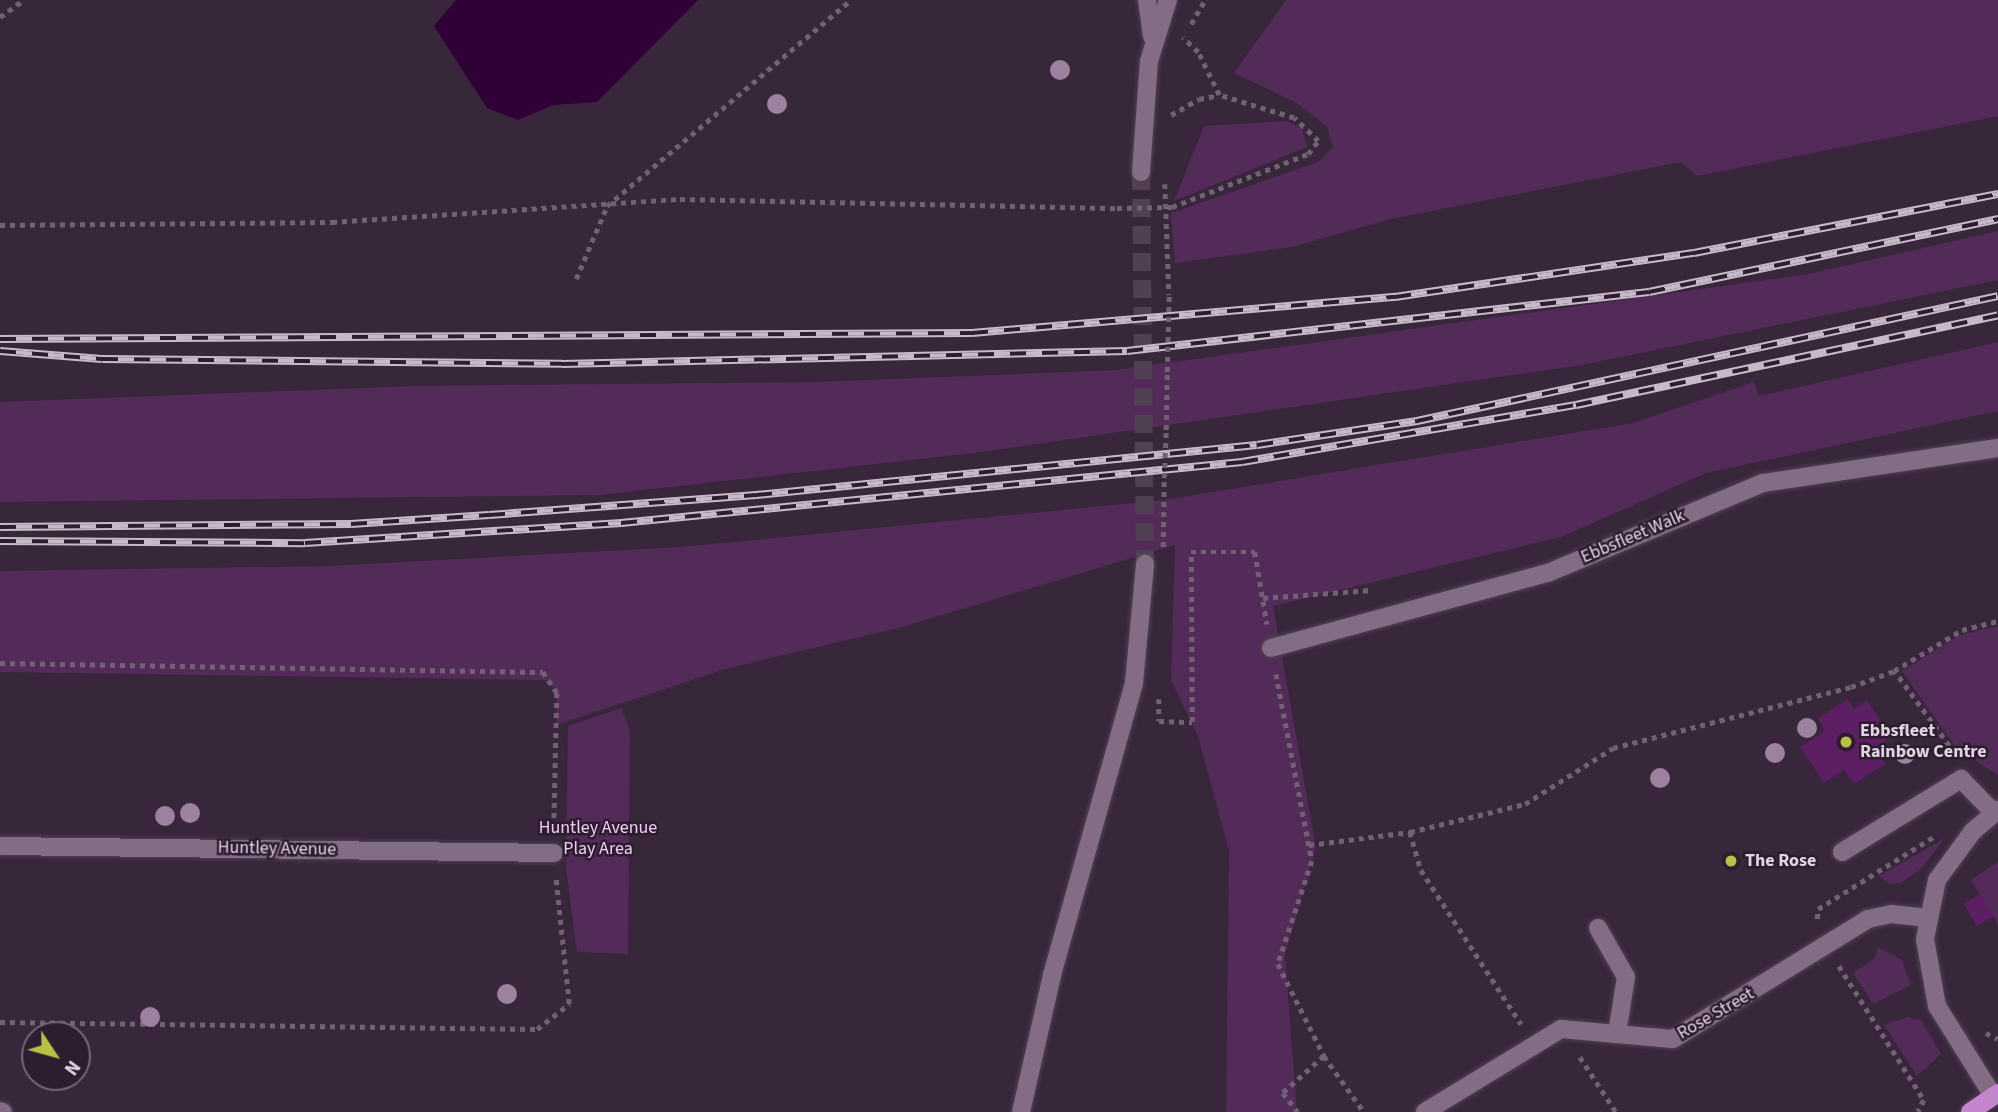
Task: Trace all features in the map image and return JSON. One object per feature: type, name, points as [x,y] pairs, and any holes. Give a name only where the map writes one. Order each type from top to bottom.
[{"type":"main road","points":[[1970,1112],[1995,1095]]},
{"type":"street","points":[[1141,172],[1152,41],[1147,0]]},
{"type":"street","points":[[1152,41],[1168,0]]},
{"type":"street","name":"Ebbsfleet Walk","points":[[1271,648],[1550,572],[1763,483],[1998,448]]},
{"type":"street","points":[[1021,1112],[1052,975],[1134,683],[1144,564]]},
{"type":"street","points":[[1842,852],[1961,779],[1995,811],[1942,870],[1927,919],[1926,955],[1933,996],[1995,1095]]},
{"type":"street","name":"Huntley Avenue","points":[[0,846],[554,853]]},
{"type":"street","name":"Rose Street","points":[[1561,1028],[1658,1041],[1681,1037],[1868,919],[1891,914],[1927,919]]},
{"type":"street","points":[[1598,928],[1626,977],[1617,1034]]},
{"type":"street","points":[[1428,1111],[1532,1043],[1561,1028]]},
{"type":"path","points":[[0,18],[23,0]]},
{"type":"path","points":[[576,279],[607,206],[851,0]]},
{"type":"path","points":[[1183,38],[1198,52],[1219,96]]},
{"type":"path","points":[[1,223],[332,222],[607,206],[680,199],[1172,207],[1308,154],[1318,141],[1294,118],[1219,96],[1199,99],[1178,115],[1164,113]]},
{"type":"path","points":[[1163,555],[1168,295]]},
{"type":"path","points":[[1160,693],[1159,721],[1192,722],[1191,552],[1255,552],[1312,861],[1278,964],[1324,1056],[1364,1112]]},
{"type":"path","points":[[1308,845],[1410,832],[1525,804],[1612,748],[1851,687],[1895,671],[1962,630],[1998,621]]},
{"type":"path","points":[[0,663],[543,672],[557,694],[554,853],[569,1004],[537,1029],[0,1022]]},
{"type":"path","points":[[1895,671],[1957,757],[1961,779]]},
{"type":"path","points":[[1410,832],[1421,870],[1532,1043]]},
{"type":"path","points":[[1976,1026],[1998,1039]]},
{"type":"path","points":[[1561,1028],[1616,1112]]},
{"type":"path","points":[[1298,1112],[1283,1093],[1324,1056]]},
{"type":"green space","points":[[1286,0],[1998,0],[1998,116],[1697,176],[1681,162],[1391,219],[1292,247],[1175,263],[1171,213],[1318,162],[1333,147],[1327,127],[1297,103],[1234,73]]},
{"type":"green space","points":[[1288,121],[1302,129],[1307,147],[1174,201],[1204,126]]},
{"type":"green space","points":[[1998,231],[1998,280],[1582,365],[982,452],[599,495],[0,502],[0,402],[414,386],[815,382],[1116,370],[1808,274]]},
{"type":"green space","points":[[1998,342],[1998,411],[1706,473],[1561,537],[1273,606],[1316,848],[1285,955],[1297,1112],[1226,1112],[1229,851],[1198,736],[1171,680],[1175,545],[902,627],[725,669],[556,725],[557,694],[546,680],[0,672],[0,571],[329,566],[681,547],[1164,500],[1633,423],[1754,382],[1759,396]]},
{"type":"green space","points":[[1998,626],[1998,775],[1956,748],[1902,671],[1960,635]]},
{"type":"green space","name":"Huntley Avenue Play Area","points":[[621,708],[630,730],[628,954],[577,952],[566,868],[568,726]]},
{"type":"green space","points":[[1945,838],[1921,869],[1901,883],[1889,884],[1879,876]]},
{"type":"green space","points":[[1998,862],[1998,924],[1971,880]]},
{"type":"green space","points":[[1878,947],[1902,960],[1911,985],[1873,1004],[1853,973],[1875,958]]},
{"type":"green space","points":[[1907,1017],[1921,1020],[1941,1054],[1917,1076],[1884,1025]]},
{"type":"shaded area","points":[[456,0],[698,0],[597,102],[553,105],[518,120],[487,108],[434,26]]},
{"type":"building","name":"Ebbsfleet Rainbow Centre","points":[[1847,699],[1854,709],[1867,700],[1891,737],[1875,748],[1885,764],[1854,784],[1844,770],[1824,783],[1800,747],[1825,731],[1818,719]]},
{"type":"building","points":[[1980,894],[1993,916],[1977,926],[1964,904]]},
{"type":"tunnel","points":[[1141,172],[1145,564]]},
{"type":"railway","points":[[0,339],[972,333],[1395,297],[1694,253],[1998,194]]},
{"type":"railway","points":[[0,351],[102,359],[562,364],[1127,351],[1649,292],[1998,219]]},
{"type":"railway","points":[[0,527],[351,524],[489,515],[756,495],[1257,445],[1417,421],[1998,296]]},
{"type":"railway","points":[[0,541],[305,543],[621,523],[1242,462],[1576,405],[1998,315]]},
{"type":"place","name":"Ebbsfleet Rainbow Centre","points":[[1846,742]]},
{"type":"place","name":"The Rose","points":[[1731,861]]}]
